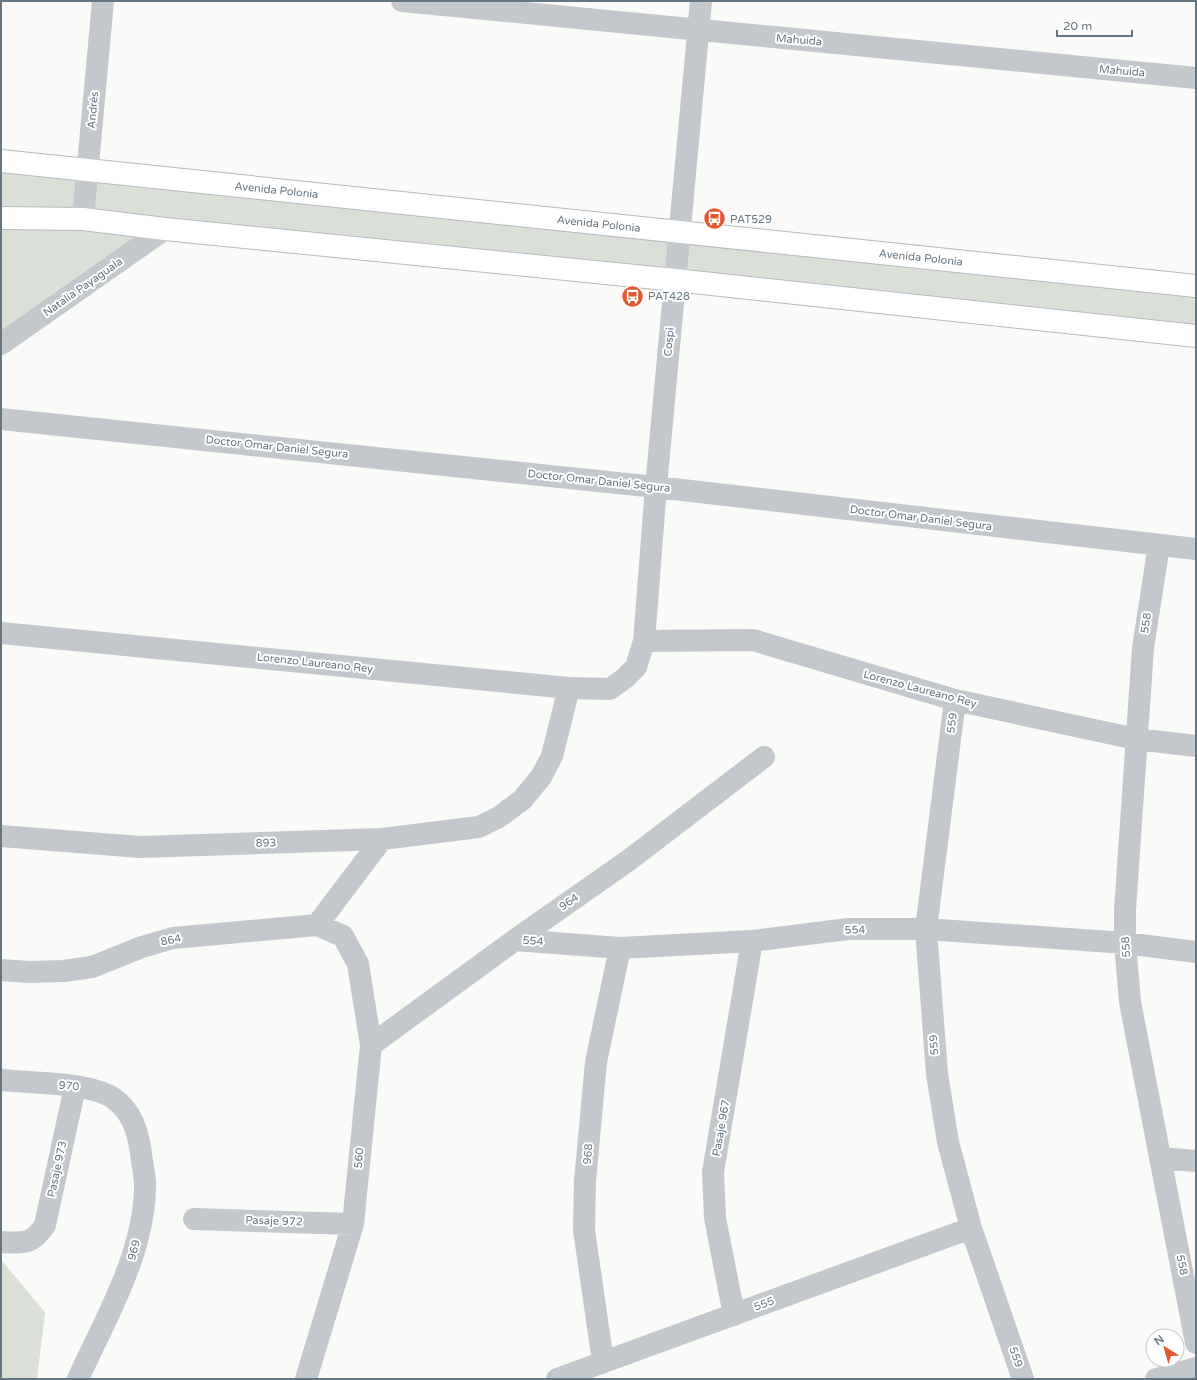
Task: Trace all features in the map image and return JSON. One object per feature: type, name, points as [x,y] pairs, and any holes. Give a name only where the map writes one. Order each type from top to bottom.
[{"type":"main road","name":"Avenida Polonia","points":[[1,161],[1196,286]]},
{"type":"main road","points":[[1,218],[83,219],[165,229],[675,280],[1196,336]]},
{"type":"street","name":"Andrés","points":[[83,219],[103,1]]},
{"type":"street","name":"Mahuida","points":[[402,1],[698,31],[1196,78]]},
{"type":"street","name":"Cospi","points":[[626,678],[636,667],[644,641],[656,487],[700,1]]},
{"type":"street","name":"Natalia Payaguala","points":[[1,344],[165,229]]},
{"type":"street","name":"Doctor Omar Daniel Segura","points":[[1,419],[656,487],[1196,549]]},
{"type":"street","name":"558","points":[[1159,545],[1143,648],[1126,902],[1125,943],[1130,1002],[1196,1343]]},
{"type":"street","name":"Lorenzo Laureano Rey","points":[[1,632],[569,688],[610,688],[626,678]]},
{"type":"street","name":"Lorenzo Laureano Rey","points":[[644,641],[753,640],[955,700],[1136,740],[1196,746]]},
{"type":"street","name":"893","points":[[1,836],[140,847],[382,839],[479,827],[499,817],[522,800],[541,776],[552,756],[569,688]]},
{"type":"street","name":"559","points":[[955,700],[926,929],[936,1074],[948,1142],[971,1228],[1023,1379]]},
{"type":"street","name":"964","points":[[371,1045],[515,940],[629,860],[764,757]]},
{"type":"street","points":[[317,925],[382,839]]},
{"type":"street","name":"864","points":[[1,970],[29,972],[71,970],[92,967],[142,947],[173,938],[317,925],[343,936]]},
{"type":"street","name":"554","points":[[515,940],[620,948],[752,941],[848,929],[926,929],[1125,943],[1196,952]]},
{"type":"street","name":"560","points":[[306,1379],[353,1224],[371,1045],[358,964],[343,936]]},
{"type":"street","name":"Pasaje 967","points":[[734,1316],[715,1218],[714,1172],[752,941]]},
{"type":"street","name":"968","points":[[603,1362],[584,1230],[585,1181],[596,1062],[620,948]]},
{"type":"street","name":"970","points":[[1,1080],[95,1090],[114,1099],[128,1113]]},
{"type":"street","name":"Pasaje 973","points":[[1,1242],[26,1243],[38,1236],[45,1225],[75,1087]]},
{"type":"street","name":"969","points":[[78,1379],[132,1260],[143,1214],[145,1188],[138,1132],[128,1113]]},
{"type":"street","points":[[1160,1158],[1196,1161]]},
{"type":"street","name":"Pasaje 972","points":[[194,1219],[353,1224]]},
{"type":"street","name":"555","points":[[557,1379],[734,1316],[971,1228]]},
{"type":"street","points":[[1156,1379],[1196,1368]]},
{"type":"shaded area","points":[[1,161],[1196,286],[1196,336],[165,229],[1,344]]},
{"type":"shaded area","points":[[2,1261],[45,1312],[37,1379],[1,1379]]},
{"type":"place","name":"PAT529","points":[[715,219]]},
{"type":"place","name":"PAT428","points":[[632,296]]}]
